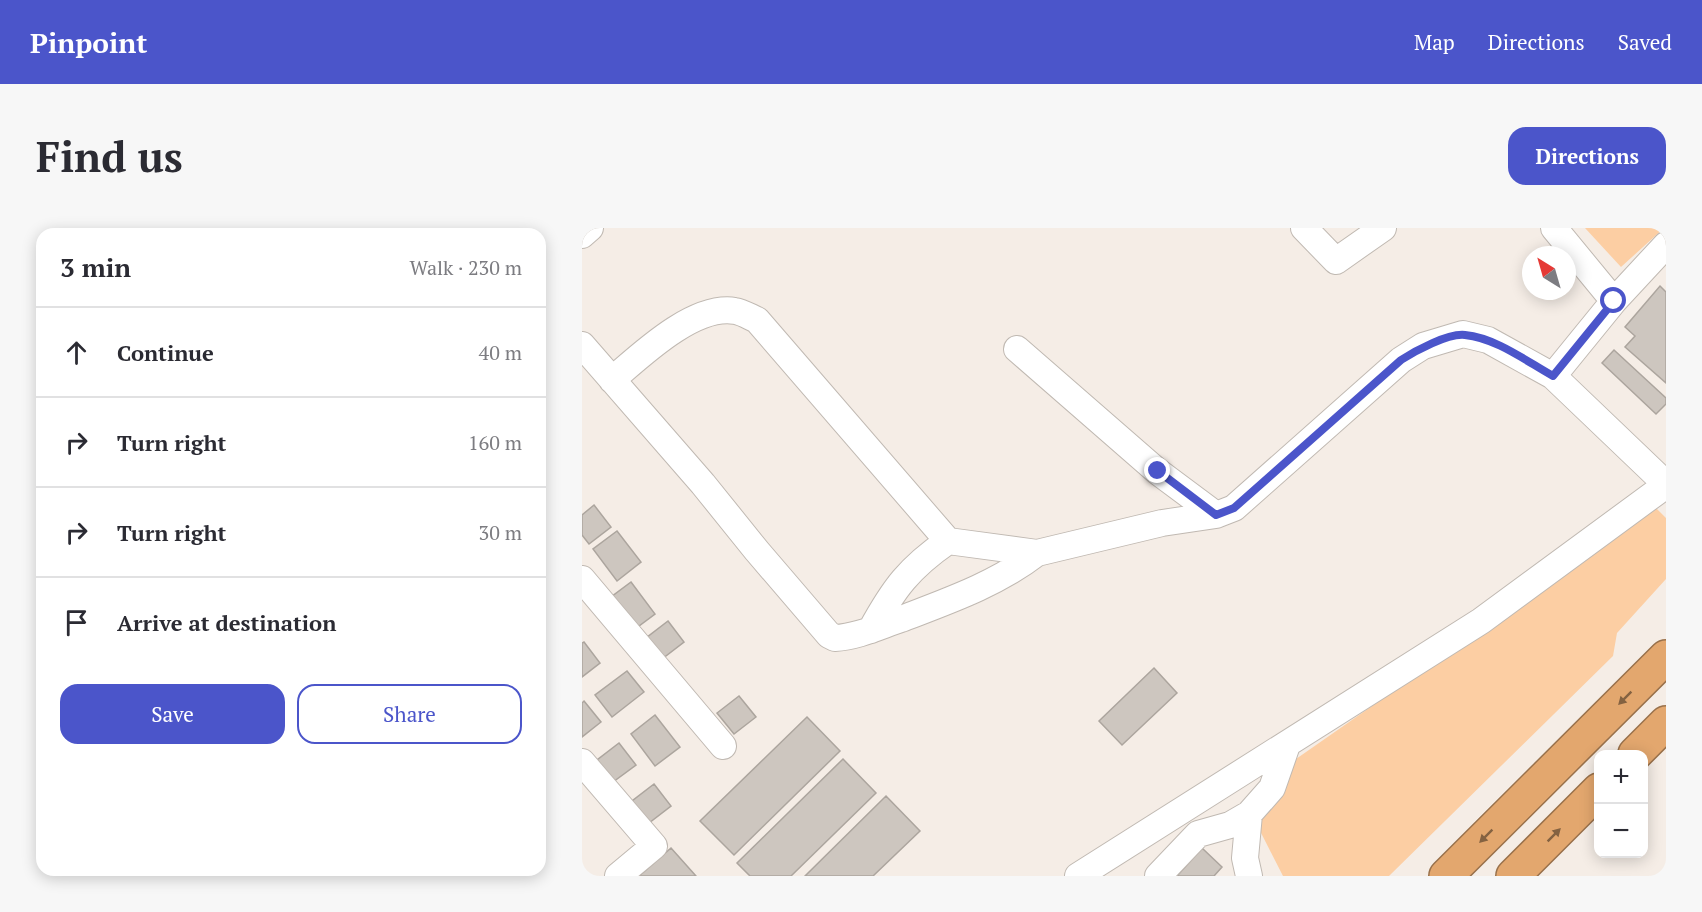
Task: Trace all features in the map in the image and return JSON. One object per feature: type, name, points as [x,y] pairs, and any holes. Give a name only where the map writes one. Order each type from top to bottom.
[{"type":"highway","points":[[1446,876],[1666,657]]},
{"type":"highway","points":[[1639,750],[1666,723]]},
{"type":"highway","points":[[1513,876],[1594,795]]},
{"type":"street","points":[[582,235],[590,228]]},
{"type":"street","points":[[1304,228],[1336,261],[1383,228]]},
{"type":"street","points":[[1554,228],[1614,301]]},
{"type":"street","points":[[1553,376],[1614,301],[1666,245]]},
{"type":"street","points":[[612,380],[687,321],[706,312],[735,311],[757,320],[948,541],[1037,553],[1162,523],[1216,515],[1234,508],[1401,360],[1423,346],[1463,334],[1488,340],[1553,376],[1666,484],[1482,621],[1078,876]]},
{"type":"street","points":[[582,345],[703,484],[756,551],[829,635],[835,638],[871,630],[959,597],[1020,566],[1037,553]]},
{"type":"street","points":[[1017,349],[1158,471],[1216,515]]},
{"type":"street","points":[[871,630],[890,596],[913,568],[948,541]]},
{"type":"street","points":[[582,579],[723,746]]},
{"type":"street","points":[[1158,876],[1198,834],[1230,825],[1250,814],[1272,788],[1287,744]]},
{"type":"street","points":[[582,762],[654,846],[618,876]]},
{"type":"street","points":[[1249,876],[1245,858],[1250,814]]},
{"type":"shaded area","points":[[1585,228],[1664,228],[1621,267]]},
{"type":"shaded area","points":[[1656,508],[1666,518],[1666,579],[1617,633],[1613,656],[1389,876],[1283,876],[1256,823],[1296,759]]},
{"type":"building","points":[[1660,286],[1666,292],[1666,383],[1625,347],[1635,336],[1625,327]]},
{"type":"building","points":[[1614,350],[1666,398],[1666,404],[1656,414],[1602,363]]},
{"type":"building","points":[[594,505],[611,527],[589,544],[582,535],[582,515]]},
{"type":"building","points":[[617,531],[641,562],[617,581],[593,549]]},
{"type":"building","points":[[631,582],[655,614],[631,632],[607,600]]},
{"type":"building","points":[[668,621],[684,642],[662,659],[646,638]]},
{"type":"building","points":[[584,642],[600,663],[582,677],[582,643]]},
{"type":"building","points":[[1154,668],[1177,693],[1122,745],[1099,721]]},
{"type":"building","points":[[627,671],[644,692],[612,717],[595,695]]},
{"type":"building","points":[[739,696],[756,717],[734,734],[717,713]]},
{"type":"building","points":[[584,701],[601,722],[582,737],[582,703]]},
{"type":"building","points":[[655,715],[680,747],[655,766],[631,734]]},
{"type":"building","points":[[807,717],[840,751],[734,855],[700,821]]},
{"type":"building","points":[[619,743],[636,765],[613,782],[597,760]]},
{"type":"building","points":[[843,759],[876,793],[791,876],[750,876],[737,863]]},
{"type":"building","points":[[654,784],[671,806],[649,823],[632,801]]},
{"type":"building","points":[[886,796],[920,831],[873,876],[805,876]]},
{"type":"building","points":[[671,848],[696,876],[639,876]]},
{"type":"building","points":[[1202,848],[1222,867],[1214,876],[1177,876]]},
{"type":"route","points":[[1158,471],[1216,515],[1234,508],[1401,360],[1423,346],[1463,334],[1488,340],[1553,376],[1614,301]]}]
